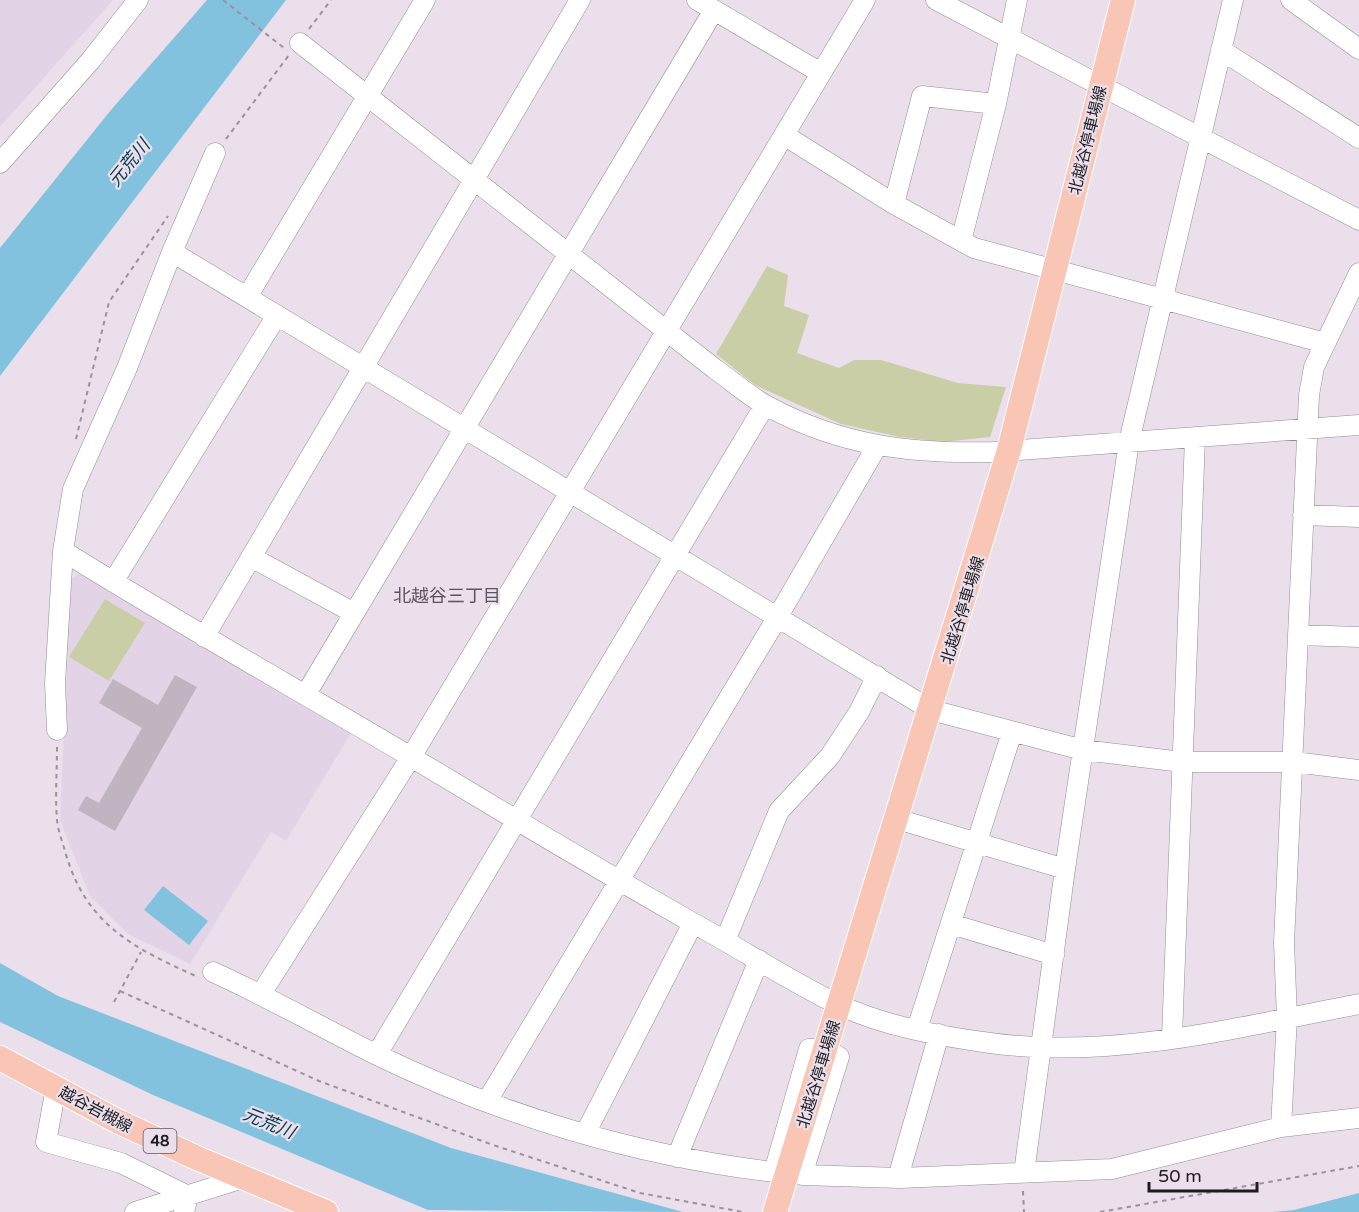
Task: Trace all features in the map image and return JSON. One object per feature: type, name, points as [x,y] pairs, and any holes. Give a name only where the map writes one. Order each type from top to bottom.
[{"type":"main road","name":"北越谷停車場線","points":[[775,1212],[1009,450],[1123,0]]},
{"type":"main road","name":"越谷岩槻線","points":[[0,1058],[117,1121],[301,1207],[326,1212]]},
{"type":"street","points":[[0,163],[91,60],[138,0]]},
{"type":"street","points":[[247,297],[425,0]]},
{"type":"street","points":[[204,637],[580,0]]},
{"type":"street","points":[[261,994],[411,757],[865,0]]},
{"type":"street","points":[[936,0],[1359,220]]},
{"type":"street","points":[[961,241],[996,104],[1017,0]]},
{"type":"street","points":[[1024,1181],[1065,869],[1130,442],[1233,0]]},
{"type":"street","points":[[1291,0],[1359,49]]},
{"type":"street","points":[[306,694],[569,254],[705,5],[821,73]]},
{"type":"street","points":[[294,47],[368,96],[765,405],[823,432],[877,446],[939,453],[1195,438],[1359,425]]},
{"type":"street","points":[[1221,50],[1359,138]]},
{"type":"street","points":[[894,204],[922,96],[996,104]]},
{"type":"street","points":[[784,135],[894,204],[974,248],[1325,343]]},
{"type":"street","points":[[57,730],[55,683],[63,550],[73,489],[127,368],[172,252],[215,153]]},
{"type":"street","points":[[172,252],[931,710],[1083,750],[1182,762],[1294,762],[1359,770]]},
{"type":"street","points":[[1281,1126],[1287,1018],[1284,943],[1294,762],[1307,429],[1314,367],[1359,273]]},
{"type":"street","points":[[113,582],[277,315]]},
{"type":"street","points":[[377,1054],[765,405]]},
{"type":"street","points":[[1172,1037],[1195,438]]},
{"type":"street","points":[[487,1101],[777,618],[877,446]]},
{"type":"street","points":[[1303,515],[1359,517]]},
{"type":"street","points":[[63,550],[204,637],[306,694],[619,881],[838,1004],[939,1034],[992,1043],[1042,1047],[1111,1046],[1359,1004]]},
{"type":"street","points":[[251,557],[354,613]]},
{"type":"street","points":[[1299,636],[1359,637]]},
{"type":"street","points":[[725,941],[779,811],[831,756],[859,712],[877,676]]},
{"type":"street","points":[[917,1029],[1012,732]]},
{"type":"street","points":[[897,819],[1065,869]]},
{"type":"street","points":[[585,1134],[693,923]]},
{"type":"street","points":[[951,924],[1054,955]]},
{"type":"street","points":[[677,1157],[759,960]]},
{"type":"street","points":[[213,972],[377,1054],[487,1101],[585,1134],[677,1157],[774,1172],[809,1049],[825,1048],[839,1057],[802,1175],[1024,1181],[1112,1169],[1281,1126],[1359,1118]]},
{"type":"street","points":[[900,1178],[901,1167],[939,1034]]},
{"type":"street","points":[[56,1088],[46,1142],[121,1163],[186,1204]]},
{"type":"street","points":[[135,1212],[186,1204],[243,1178]]},
{"type":"path","points":[[223,0],[294,47]]},
{"type":"path","points":[[215,153],[331,0]]},
{"type":"path","points":[[75,448],[77,429],[109,302],[174,208]]},
{"type":"path","points":[[114,1002],[141,951]]},
{"type":"path","points":[[120,991],[319,1081],[493,1145],[640,1192],[743,1212]]},
{"type":"path","points":[[1100,1212],[1359,1167]]},
{"type":"path","points":[[1024,1181],[1024,1212]]},
{"type":"shaded area","points":[[0,0],[113,0],[0,127]]},
{"type":"shaded area","points":[[82,573],[351,733],[286,841],[271,832],[190,964],[128,934],[90,896],[60,820],[71,578]]},
{"type":"green space","points":[[767,266],[788,275],[784,306],[809,315],[797,353],[839,368],[854,360],[881,360],[958,383],[1006,387],[990,437],[943,442],[900,437],[841,424],[755,385],[716,354]]},
{"type":"green space","points":[[105,599],[145,623],[109,681],[69,657]]},
{"type":"water","name":"元荒川","points":[[207,0],[286,0],[0,376],[0,248],[111,110]]},
{"type":"water","points":[[163,886],[208,921],[189,945],[144,910]]},
{"type":"water","name":"元荒川","points":[[0,963],[58,996],[451,1148],[683,1212],[428,1210],[153,1095],[0,1022]]},
{"type":"water","points":[[1359,1193],[1359,1212],[1273,1212],[1294,1210]]},
{"type":"building","points":[[175,675],[197,687],[115,831],[78,810],[86,796],[99,803],[142,728],[99,703],[113,679],[158,705]]},
{"type":"district","name":"北越谷三丁目","points":[[447,596]]}]
